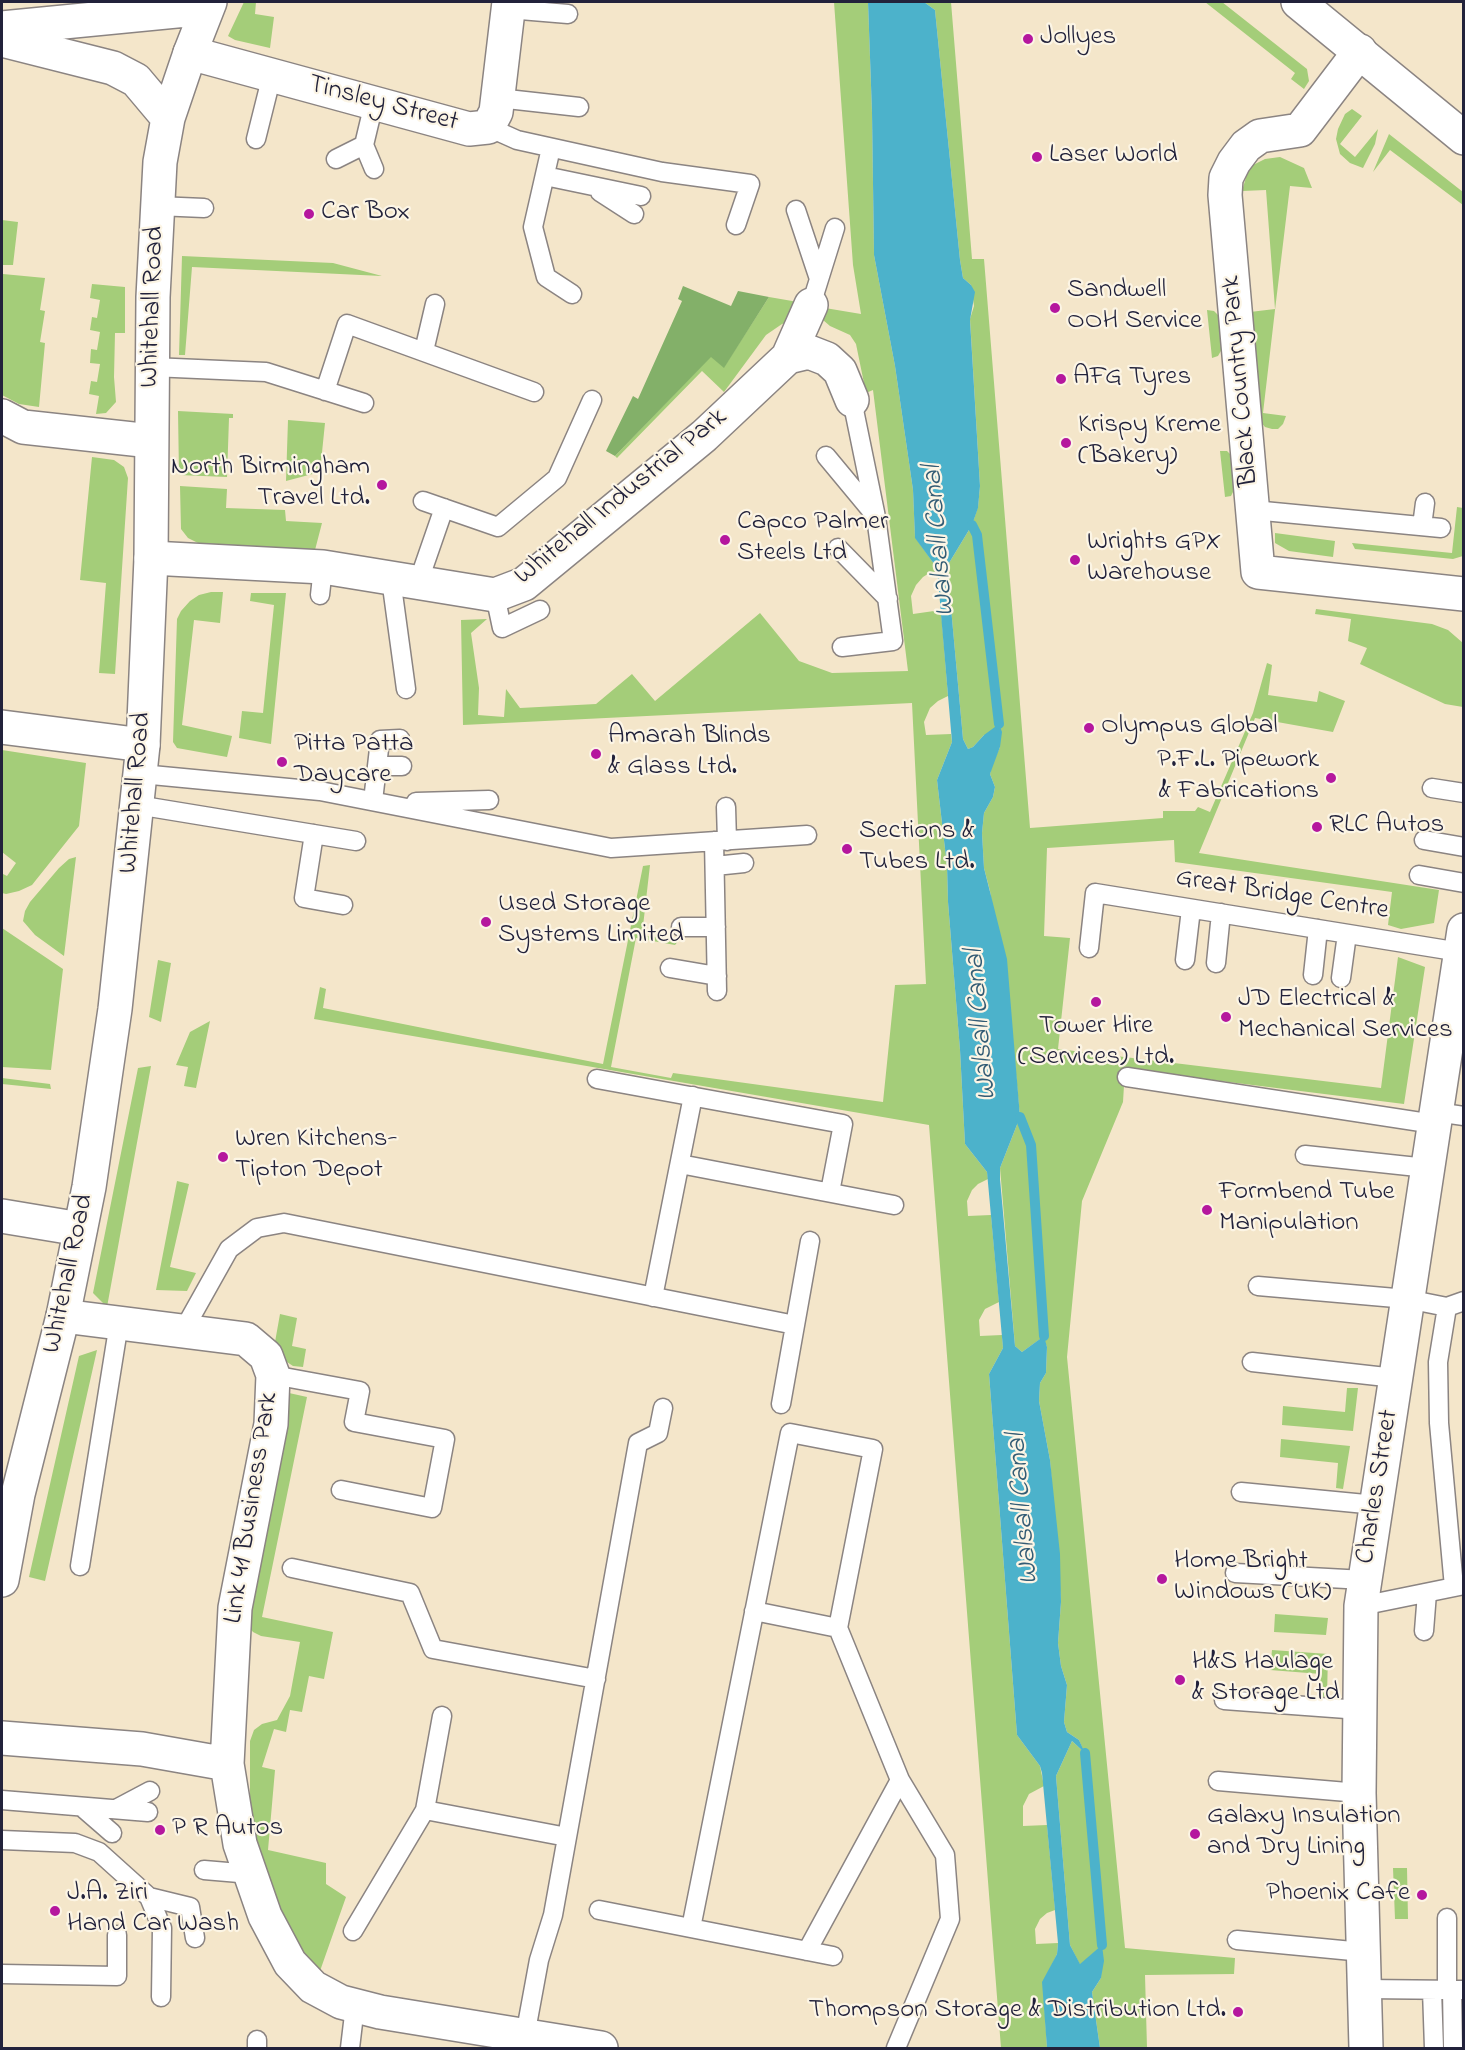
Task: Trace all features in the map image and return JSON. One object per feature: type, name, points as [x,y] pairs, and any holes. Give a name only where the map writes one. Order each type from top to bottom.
[{"type":"street","points":[[1298,2],[1464,138]]},
{"type":"street","points":[[2,28],[208,5]]},
{"type":"street","name":"Whitehall Road","points":[[2,1580],[18,1494],[63,1316],[89,1187],[115,1009],[140,775],[151,558],[153,297],[160,162],[168,118],[208,5]]},
{"type":"street","name":"Tinsley Street","points":[[190,53],[469,129],[493,113],[510,56],[508,5]]},
{"type":"street","points":[[2,40],[113,68],[136,80],[168,118]]},
{"type":"street","name":"Black Country Park","points":[[1360,51],[1300,130],[1260,136],[1246,147],[1234,162],[1226,178],[1225,195],[1258,572],[1464,594]]},
{"type":"street","name":"Whitehall Industrial Park","points":[[151,558],[321,581],[405,581],[495,595],[524,584],[704,436],[788,357],[815,292]]},
{"type":"street","points":[[788,357],[809,352],[827,359],[840,371],[852,400]]},
{"type":"street","points":[[2,416],[23,427],[151,441]]},
{"type":"street","points":[[2,727],[140,775]]},
{"type":"street","name":"Charles Street","points":[[1366,2049],[1359,1793],[1363,1593],[1427,1168],[1444,1117],[1462,941]]},
{"type":"street","points":[[2,1216],[80,1229]]},
{"type":"street","name":"Link 41 Business Park","points":[[63,1316],[246,1339],[266,1356],[273,1375],[271,1424],[235,1608],[227,1764],[240,1844],[265,1916],[290,1963],[313,1987],[341,2002],[355,2006],[601,2049]]},
{"type":"street","points":[[2,1738],[142,1749],[227,1764]]},
{"type":"lane","points":[[508,5],[568,14]]},
{"type":"lane","points":[[256,139],[272,75]]},
{"type":"lane","points":[[374,103],[364,145],[374,169]]},
{"type":"lane","points":[[493,113],[579,107]]},
{"type":"lane","points":[[493,113],[517,140],[662,172],[750,184],[736,225]]},
{"type":"lane","points":[[336,159],[364,145]]},
{"type":"lane","points":[[551,148],[533,226],[546,277],[572,294]]},
{"type":"lane","points":[[545,176],[641,196]]},
{"type":"lane","points":[[591,185],[634,214]]},
{"type":"lane","points":[[158,206],[204,208]]},
{"type":"lane","points":[[796,210],[815,292]]},
{"type":"lane","points":[[815,292],[835,228]]},
{"type":"lane","points":[[424,351],[435,304]]},
{"type":"lane","points":[[325,391],[347,324],[534,392]]},
{"type":"lane","points":[[152,367],[266,372],[364,403]]},
{"type":"lane","points":[[423,501],[498,527],[557,478],[592,400]]},
{"type":"lane","points":[[842,648],[893,641],[876,517],[852,400]]},
{"type":"lane","points":[[826,456],[876,517]]},
{"type":"lane","points":[[1422,526],[1425,503]]},
{"type":"lane","points":[[406,689],[405,581],[444,508]]},
{"type":"lane","points":[[1253,510],[1441,528]]},
{"type":"lane","points":[[838,548],[888,599]]},
{"type":"lane","points":[[495,595],[502,628],[540,610]]},
{"type":"lane","points":[[378,802],[377,766],[380,740],[400,740]]},
{"type":"lane","points":[[377,766],[402,766]]},
{"type":"lane","points":[[140,775],[320,791],[611,848],[807,835]]},
{"type":"lane","points":[[140,775],[314,834],[356,841]]},
{"type":"lane","points":[[1432,788],[1464,794]]},
{"type":"lane","points":[[378,802],[489,800]]},
{"type":"lane","points":[[670,968],[717,984],[715,866],[726,807]]},
{"type":"lane","points":[[314,834],[304,898],[343,905]]},
{"type":"lane","points":[[1424,840],[1464,847]]},
{"type":"lane","points":[[715,866],[744,863]]},
{"type":"lane","points":[[1419,875],[1464,883]]},
{"type":"lane","name":"Great Bridge Centre","points":[[1089,948],[1095,893],[1347,934],[1462,941]]},
{"type":"lane","points":[[1185,960],[1191,909]]},
{"type":"lane","points":[[1216,963],[1221,913]]},
{"type":"lane","points":[[681,927],[716,927]]},
{"type":"lane","points":[[1313,975],[1318,929]]},
{"type":"lane","points":[[1341,978],[1347,934]]},
{"type":"lane","points":[[1127,1077],[1444,1117]]},
{"type":"lane","points":[[597,1079],[843,1124],[830,1192]]},
{"type":"lane","points":[[653,1297],[693,1096]]},
{"type":"lane","points":[[1305,1155],[1427,1168]]},
{"type":"lane","points":[[680,1164],[894,1205]]},
{"type":"lane","points":[[183,1331],[229,1249],[257,1228],[284,1223],[795,1324]]},
{"type":"lane","points":[[781,1404],[810,1241]]},
{"type":"lane","points":[[1235,1573],[1363,1593],[1427,1593],[1459,1586],[1437,1391],[1438,1362],[1455,1304],[1258,1286]]},
{"type":"lane","points":[[80,1566],[119,1323]]},
{"type":"lane","points":[[1252,1362],[1395,1378]]},
{"type":"lane","points":[[273,1375],[360,1391],[354,1422],[445,1439],[432,1508],[341,1490]]},
{"type":"lane","points":[[525,2036],[539,1960],[553,1915],[638,1443],[658,1433],[663,1408]]},
{"type":"lane","points":[[691,1928],[790,1433],[873,1449],[838,1628],[900,1780],[945,1855],[950,1919],[896,2049]]},
{"type":"lane","points":[[1241,1492],[1376,1505]]},
{"type":"lane","points":[[292,1568],[410,1593],[433,1648],[596,1679]]},
{"type":"lane","points":[[1424,1632],[1427,1593]]},
{"type":"lane","points":[[754,1611],[838,1628]]},
{"type":"lane","points":[[1224,1700],[1360,1710]]},
{"type":"lane","points":[[353,1930],[425,1810],[442,1716]]},
{"type":"lane","points":[[807,1951],[900,1780]]},
{"type":"lane","points":[[1218,1781],[1359,1793]]},
{"type":"lane","points":[[116,1809],[150,1791]]},
{"type":"lane","points":[[2,1800],[148,1812]]},
{"type":"lane","points":[[82,1807],[112,1833]]},
{"type":"lane","points":[[425,1810],[567,1837]]},
{"type":"lane","points":[[2,1840],[75,1843],[99,1852],[149,1897],[162,1928],[160,1997]]},
{"type":"lane","points":[[204,1870],[250,1874]]},
{"type":"lane","points":[[149,1897],[190,1907],[195,1938]]},
{"type":"lane","points":[[599,1910],[833,1956]]},
{"type":"lane","points":[[1447,1918],[1453,2049]]},
{"type":"lane","points":[[2,1974],[117,1976],[117,1935]]},
{"type":"lane","points":[[1237,1940],[1363,1952]]},
{"type":"lane","points":[[1364,1989],[1449,1990]]},
{"type":"lane","points":[[1434,2049],[1449,1990]]},
{"type":"lane","points":[[350,2049],[355,2006]]},
{"type":"green space","points":[[244,2],[256,2],[255,14],[274,17],[270,48],[235,40],[228,36]]},
{"type":"green space","points":[[834,2],[868,2],[874,255],[895,366],[913,490],[915,537],[938,572],[931,572],[923,577],[911,596],[913,614],[941,610],[948,696],[930,708],[924,722],[926,735],[951,734],[952,742],[937,780],[947,866],[965,1144],[987,1172],[988,1179],[972,1190],[967,1201],[968,1216],[991,1215],[999,1302],[985,1309],[979,1320],[980,1336],[1002,1335],[1003,1348],[989,1374],[1017,1735],[1040,1766],[1044,1786],[1029,1794],[1023,1806],[1023,1826],[1047,1825],[1055,1910],[1040,1919],[1035,1929],[1036,1944],[1058,1943],[1057,1954],[1043,1983],[1047,2048],[1001,2048],[929,1125],[314,1019],[320,987],[326,989],[323,1008],[603,1064],[643,866],[650,865],[642,935],[679,940],[675,945],[636,938],[611,1067],[671,1078],[673,1073],[883,1102],[895,985],[926,984],[912,703],[463,725],[461,620],[487,619],[471,633],[479,688],[478,715],[504,717],[506,689],[520,708],[596,704],[632,674],[655,701],[760,613],[799,661],[832,673],[908,671],[873,390],[866,393],[856,344],[850,335],[830,326],[823,320],[819,307],[861,314],[853,265]]},
{"type":"green space","points":[[924,2],[951,2],[972,259],[984,259],[1030,828],[1163,818],[1163,811],[1195,811],[1198,807],[1210,812],[1253,713],[1267,663],[1272,665],[1268,695],[1317,702],[1319,691],[1345,701],[1333,732],[1255,718],[1199,853],[1439,890],[1434,923],[1401,929],[1388,925],[1392,892],[1175,862],[1174,840],[1047,848],[1044,936],[1070,938],[1058,1049],[1381,1088],[1398,957],[1425,967],[1404,1104],[1125,1069],[1123,1102],[1082,1201],[1067,1357],[1125,1948],[1235,1958],[1234,1974],[1145,1975],[1147,2048],[1100,2048],[1092,1992],[1101,1978],[1102,1946],[1080,1965],[1070,1945],[1056,1776],[1072,1741],[1084,1752],[1079,1740],[1067,1732],[1064,1722],[1067,1685],[1061,1666],[1058,1643],[1061,1602],[1050,1460],[1039,1401],[1040,1383],[1046,1373],[1047,1347],[1043,1337],[1022,1352],[1015,1346],[1000,1168],[1020,1117],[1015,1064],[990,891],[984,868],[982,833],[984,813],[993,797],[995,787],[990,774],[1000,747],[984,735],[968,749],[963,739],[948,575],[949,563],[972,525],[978,507],[980,486],[970,319],[974,306],[971,285],[963,278],[960,260],[935,10]]},
{"type":"green space","points":[[1205,2],[1222,2],[1307,69],[1309,81],[1304,89],[1291,79],[1295,73]]},
{"type":"green space","points":[[1352,109],[1362,116],[1340,144],[1355,157],[1378,129],[1375,144],[1363,168],[1350,163],[1340,154],[1336,139],[1345,114]]},
{"type":"green space","points":[[1389,134],[1463,192],[1463,205],[1390,150],[1373,172]]},
{"type":"green space","points":[[1280,157],[1304,168],[1312,188],[1290,186],[1263,413],[1286,416],[1278,429],[1272,429],[1265,427],[1260,421],[1250,312],[1275,309],[1266,190],[1242,191],[1247,174],[1253,165],[1265,159]]},
{"type":"green space","points":[[2,220],[18,222],[13,265],[2,265]]},
{"type":"green space","points":[[182,256],[333,263],[382,276],[192,267],[185,355],[179,355]]},
{"type":"green space","points":[[3,274],[45,278],[40,310],[45,311],[40,342],[45,343],[39,407],[19,404],[2,395]]},
{"type":"green space","points":[[92,284],[125,287],[125,333],[115,333],[116,402],[106,413],[96,414],[99,396],[89,394],[91,381],[97,382],[100,364],[90,363],[91,349],[97,350],[100,332],[90,330],[92,317],[97,318],[100,300],[90,298]]},
{"type":"green space","points":[[683,286],[731,306],[738,291],[769,297],[724,368],[711,357],[615,456],[606,451],[633,396],[638,399],[682,301],[678,299]]},
{"type":"green space","points":[[769,297],[798,302],[793,321],[782,324],[766,335],[724,392],[702,371],[617,458],[615,456],[711,356],[724,367]]},
{"type":"green space","points":[[1207,310],[1214,311],[1218,315],[1222,349],[1218,356],[1212,358]]},
{"type":"green space","points":[[178,411],[233,414],[233,418],[229,418],[227,477],[179,475]]},
{"type":"green space","points":[[288,420],[325,423],[320,472],[286,481]]},
{"type":"green space","points":[[1220,451],[1227,451],[1231,455],[1235,488],[1231,496],[1225,497]]},
{"type":"green space","points":[[92,457],[114,460],[124,467],[128,478],[115,674],[99,673],[106,583],[80,580]]},
{"type":"green space","points":[[180,486],[227,489],[226,508],[285,510],[286,521],[322,523],[315,550],[211,547],[200,544],[188,538],[181,529]]},
{"type":"green space","points":[[1457,507],[1463,508],[1463,556],[1453,559],[1355,549],[1352,543],[1452,553]]},
{"type":"green space","points":[[1275,533],[1335,541],[1333,557],[1289,551],[1275,543]]},
{"type":"green space","points":[[223,592],[220,623],[194,620],[182,725],[232,736],[227,757],[177,748],[173,742],[177,619],[190,601],[199,595]]},
{"type":"green space","points":[[251,593],[286,593],[271,744],[239,738],[242,711],[263,713],[274,605],[250,601]]},
{"type":"green space","points":[[1316,609],[1432,624],[1448,630],[1463,643],[1463,707],[1445,704],[1360,664],[1367,648],[1348,641],[1351,619],[1315,614]]},
{"type":"green space","points":[[2,750],[86,763],[79,826],[32,885],[6,894],[2,893],[2,876],[3,874],[7,876],[16,863],[2,852]]},
{"type":"green space","points":[[76,857],[64,956],[35,935],[23,921],[30,902],[59,868],[69,859]]},
{"type":"green space","points":[[2,928],[63,969],[51,1070],[2,1067]]},
{"type":"green space","points":[[158,960],[171,963],[161,1022],[149,1017]]},
{"type":"green space","points":[[210,1021],[196,1088],[184,1086],[188,1067],[176,1065],[190,1032]]},
{"type":"green space","points":[[151,1066],[107,1307],[93,1293],[138,1068]]},
{"type":"green space","points":[[2,1078],[50,1084],[51,1089],[2,1084]]},
{"type":"green space","points":[[177,1181],[189,1184],[170,1267],[196,1273],[187,1291],[156,1290]]},
{"type":"green space","points":[[280,1314],[297,1318],[292,1346],[306,1349],[303,1367],[293,1366],[276,1350],[275,1342]]},
{"type":"green space","points":[[97,1350],[45,1581],[29,1577],[79,1356]]},
{"type":"green space","points":[[1347,1388],[1358,1388],[1353,1431],[1282,1425],[1283,1406],[1345,1412]]},
{"type":"green space","points":[[289,1393],[307,1397],[262,1617],[333,1632],[324,1679],[309,1676],[302,1712],[290,1710],[286,1732],[274,1729],[262,1767],[275,1770],[268,1850],[326,1863],[326,1884],[346,1897],[320,1971],[311,1965],[289,1933],[253,1842],[250,1800],[250,1741],[254,1730],[262,1724],[277,1720],[290,1696],[300,1642],[261,1636],[253,1632],[246,1623]]},
{"type":"green space","points":[[1281,1439],[1350,1446],[1343,1489],[1336,1488],[1338,1463],[1280,1457]]},
{"type":"green space","points":[[1275,1614],[1328,1618],[1326,1635],[1274,1632]]},
{"type":"green space","points":[[1272,1650],[1328,1654],[1327,1697],[1319,1698],[1321,1674],[1270,1670]]},
{"type":"green space","points":[[1393,1868],[1407,1868],[1408,1919],[1395,1919]]},
{"type":"water","name":"Walsall Canal","points":[[868,2],[924,2],[935,10],[960,260],[963,278],[975,292],[970,320],[980,486],[978,508],[972,525],[949,563],[948,575],[963,739],[968,749],[999,724],[1002,732],[1000,747],[990,774],[995,787],[993,797],[984,813],[982,833],[984,868],[1007,959],[1020,1117],[1000,1168],[1000,1179],[1015,1346],[1022,1352],[1044,1336],[1047,1347],[1046,1373],[1040,1383],[1039,1401],[1050,1460],[1060,1554],[1061,1602],[1058,1643],[1061,1666],[1067,1685],[1064,1722],[1067,1732],[1079,1740],[1085,1753],[1072,1741],[1056,1776],[1070,1945],[1080,1964],[1102,1945],[1104,1961],[1101,1978],[1092,1992],[1100,2048],[1047,2048],[1042,1982],[1057,1954],[1058,1943],[1042,1773],[1040,1766],[1017,1735],[989,1374],[1003,1348],[987,1172],[965,1144],[947,866],[937,780],[952,742],[937,568],[915,538],[913,490],[895,366],[874,255]]},
{"type":"waterway","points":[[972,525],[977,535],[999,724]]},
{"type":"waterway","points":[[1020,1117],[1031,1145],[1044,1336]]},
{"type":"waterway","points":[[1085,1753],[1102,1945]]},
{"type":"place","name":"Jollyes","points":[[1028,39]]},
{"type":"place","name":"Laser World","points":[[1037,157]]},
{"type":"place","name":"Car Box","points":[[309,214]]},
{"type":"place","name":"Sandwell OOH Service","points":[[1055,308]]},
{"type":"place","name":"AFG Tyres","points":[[1061,379]]},
{"type":"place","name":"Krispy Kreme (Bakery)","points":[[1066,443]]},
{"type":"place","name":"North Birmingham Travel Ltd.","points":[[382,485]]},
{"type":"place","name":"Capco Palmer Steels Ltd","points":[[725,540]]},
{"type":"place","name":"Wrights GPX Warehouse","points":[[1075,560]]},
{"type":"place","name":"Olympus Global","points":[[1089,728]]},
{"type":"place","name":"Amarah Blinds & Glass Ltd.","points":[[596,754]]},
{"type":"place","name":"Pitta Patta Daycare","points":[[282,762]]},
{"type":"place","name":"P.F.L. Pipework & Fabrications","points":[[1331,778]]},
{"type":"place","name":"RLC Autos","points":[[1317,827]]},
{"type":"place","name":"Sections & Tubes Ltd.","points":[[847,849]]},
{"type":"place","name":"Used Storage Systems Limited","points":[[486,922]]},
{"type":"place","name":"Tower Hire (Services) Ltd.","points":[[1096,1002]]},
{"type":"place","name":"JD Electrical & Mechanical Services","points":[[1226,1017]]},
{"type":"place","name":"Wren Kitchens- Tipton Depot","points":[[223,1157]]},
{"type":"place","name":"Formbend Tube Manipulation","points":[[1207,1210]]},
{"type":"place","name":"Home Bright Windows (UK)","points":[[1162,1579]]},
{"type":"place","name":"H&S Haulage & Storage Ltd","points":[[1180,1680]]},
{"type":"place","name":"P R Autos","points":[[160,1830]]},
{"type":"place","name":"Galaxy Insulation and Dry Lining","points":[[1195,1834]]},
{"type":"place","name":"Phoenix Cafe","points":[[1422,1895]]},
{"type":"place","name":"J.A. Ziri Hand Car Wash","points":[[55,1911]]},
{"type":"place","name":"Thompson Storage & Distribution Ltd.","points":[[1238,2012]]}]
